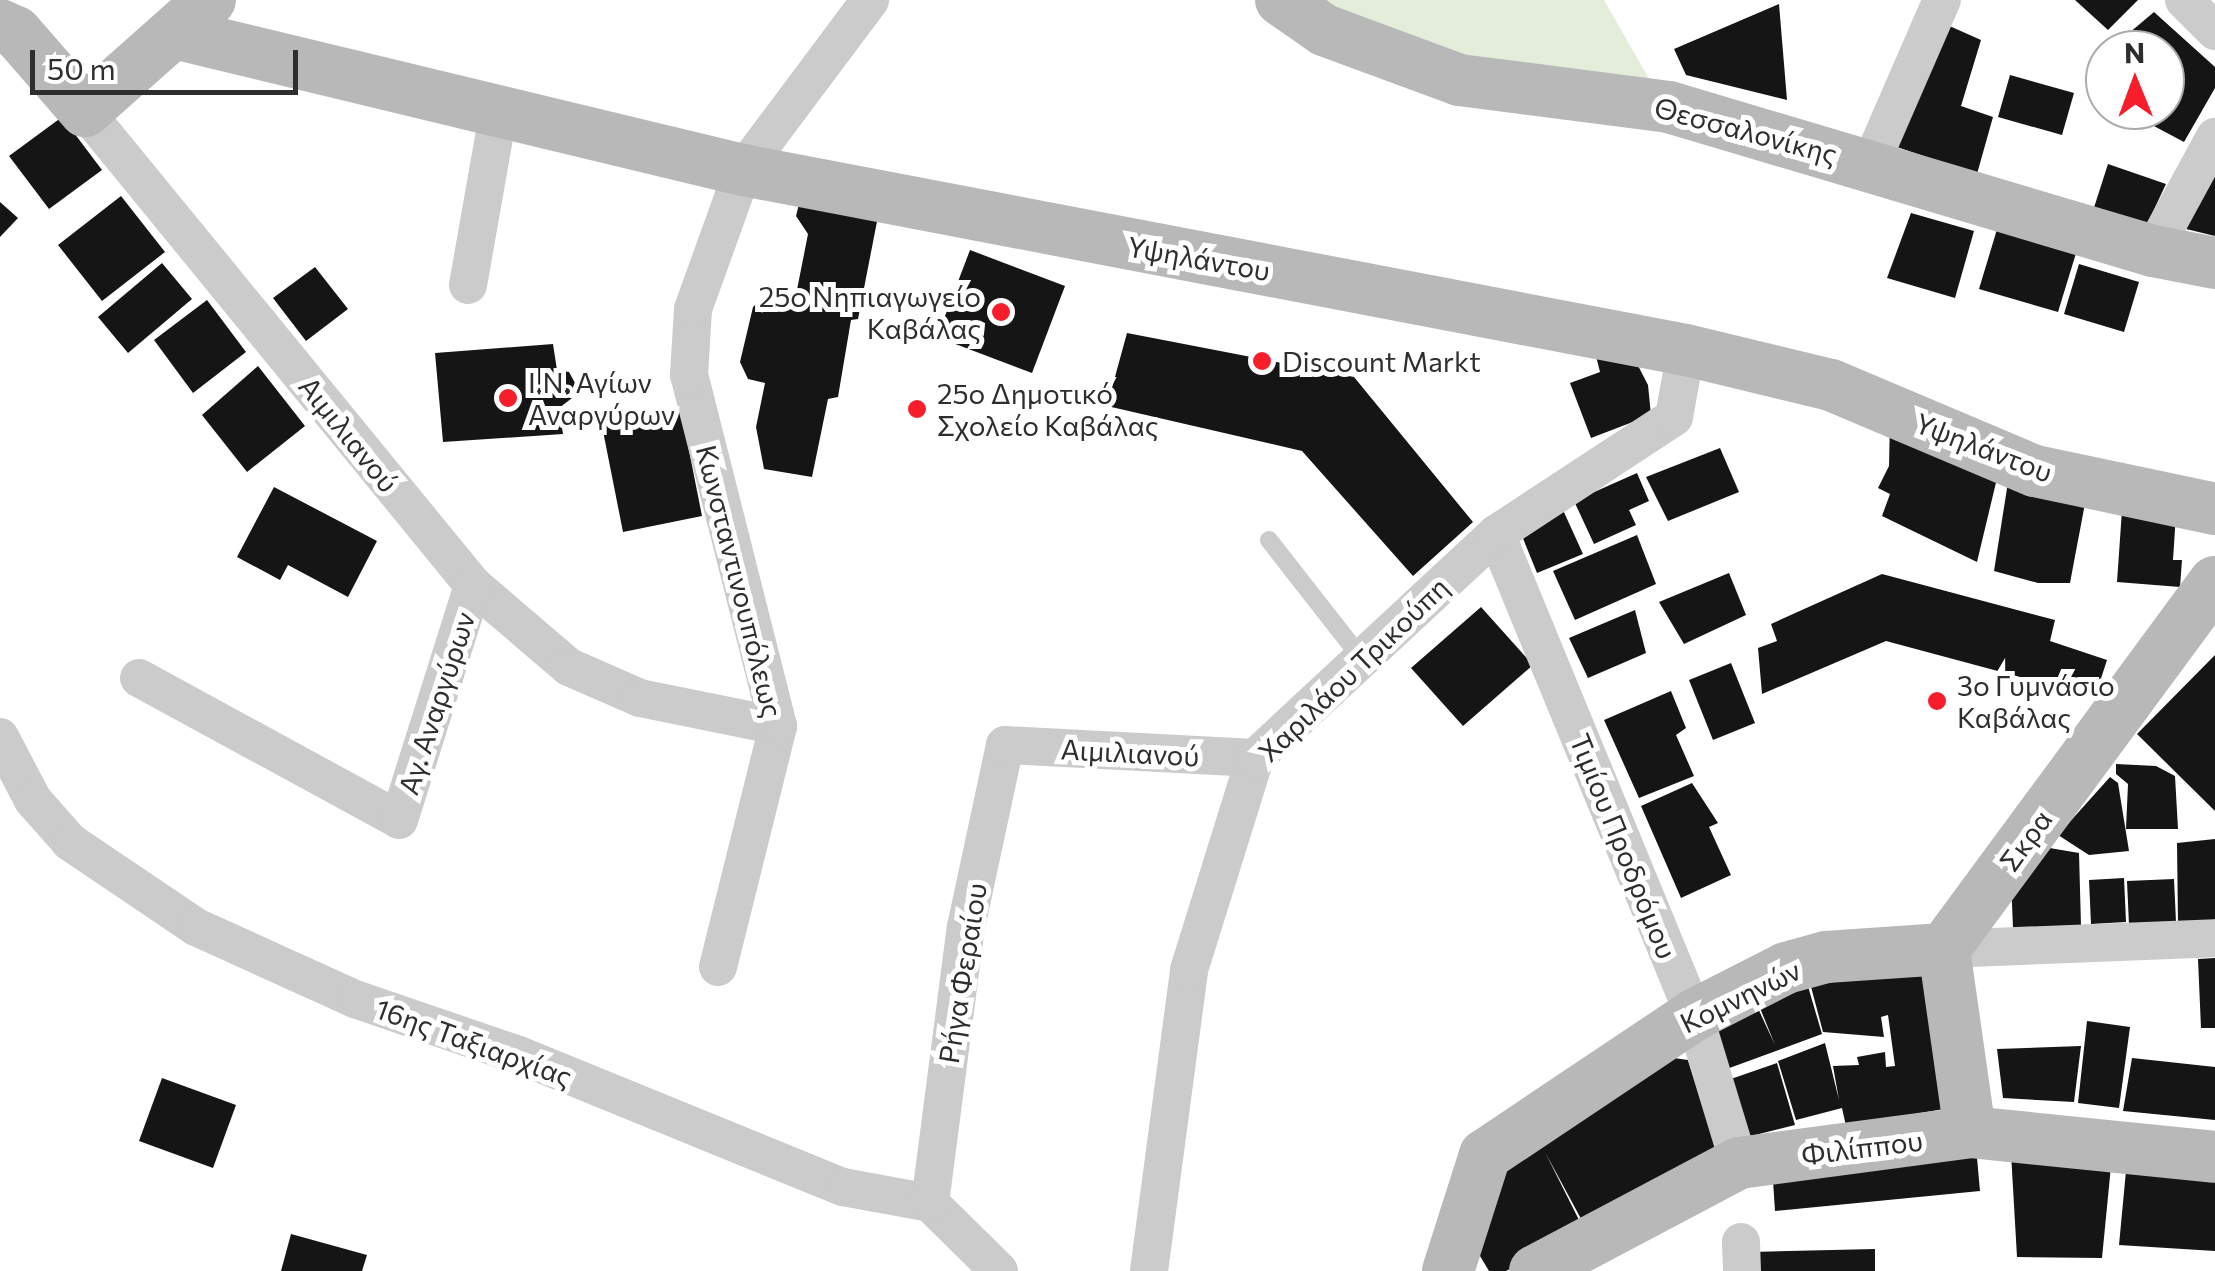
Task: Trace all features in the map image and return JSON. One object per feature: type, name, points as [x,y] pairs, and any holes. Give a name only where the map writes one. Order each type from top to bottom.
[{"type":"street","name":"Κωνσταντινουπόλεως","points":[[718,966],[778,726],[689,375],[693,310],[743,170],[870,0]]},
{"type":"street","name":"Θεσσαλονίκης","points":[[1281,0],[1324,30],[1460,80],[1669,106],[2153,250],[2215,263]]},
{"type":"street","points":[[1871,163],[1942,0]]},
{"type":"street","points":[[2184,0],[2215,30]]},
{"type":"street","name":"Υψηλάντου","points":[[192,16],[498,114],[743,170],[1686,350],[1831,386],[2034,471],[2215,510]]},
{"type":"street","points":[[85,111],[192,16]]},
{"type":"street","name":"Αιμιλιανού","points":[[0,25],[16,32],[85,111],[473,586],[570,666],[640,698],[778,726]]},
{"type":"street","points":[[468,285],[498,114]]},
{"type":"street","points":[[2153,250],[2215,137]]},
{"type":"street","name":"Χαριλάου Τρικούπη","points":[[1149,1271],[1189,970],[1255,758],[1496,534],[1674,417],[1686,350]]},
{"type":"street","name":"Τιμίου Προδρόμου","points":[[1496,534],[1694,1014],[1739,1163]]},
{"type":"street","name":"Σκρα","points":[[1944,950],[2215,582]]},
{"type":"street","name":"Αγ. Αναργύρων","points":[[139,678],[399,820],[473,586]]},
{"type":"street","name":"16ης Ταξιαρχίας","points":[[0,737],[33,800],[70,842],[196,928],[355,999],[519,1055],[843,1187],[930,1203]]},
{"type":"street","name":"Αιμιλιανού","points":[[1005,746],[1255,758]]},
{"type":"street","name":"Ρήγα Φεραίου","points":[[930,1203],[966,926],[1005,746]]},
{"type":"street","name":"Κομνηνών","points":[[1448,1271],[1484,1154],[1694,1014],[1786,968],[1826,957],[2215,938]]},
{"type":"street","points":[[1944,950],[1970,1132]]},
{"type":"street","name":"Φιλίππου","points":[[1535,1271],[1739,1163],[1970,1132],[2215,1157]]},
{"type":"street","points":[[930,1203],[999,1271]]},
{"type":"lane","points":[[1269,540],[1362,659]]},
{"type":"green space","points":[[1303,0],[1604,0],[1656,91],[1439,62]]},
{"type":"building","points":[[2075,0],[2138,0],[2108,30]]},
{"type":"building","points":[[1779,4],[1787,100],[1686,75],[1674,49]]},
{"type":"building","points":[[2154,12],[2174,30],[2133,30]]},
{"type":"building","points":[[1936,20],[1981,40],[1961,106],[1993,117],[1977,174],[1888,144]]},
{"type":"building","points":[[2185,40],[2215,67],[2215,88],[2184,142],[2161,130],[2185,130]]},
{"type":"building","points":[[2010,75],[2074,93],[2062,135],[1998,117]]},
{"type":"building","points":[[62,117],[102,170],[49,209],[9,156]]},
{"type":"building","points":[[2215,161],[2215,236],[2182,228]]},
{"type":"building","points":[[2108,164],[2166,184],[2143,233],[2090,220]]},
{"type":"building","points":[[121,196],[165,252],[102,301],[58,245]]},
{"type":"building","points":[[800,200],[881,201],[858,319],[851,320],[838,397],[828,399],[812,477],[764,469],[756,427],[765,383],[748,379],[740,362],[753,307],[762,298],[794,305],[808,234],[796,216]]},
{"type":"building","points":[[0,202],[18,218],[0,237]]},
{"type":"building","points":[[1911,213],[1974,231],[1955,298],[1887,278]]},
{"type":"building","points":[[1998,226],[2077,250],[2058,312],[1979,289]]},
{"type":"building","name":"25ο Νηπιαγωγείο Καβάλας","points":[[970,250],[1065,286],[1032,373],[937,337]]},
{"type":"building","points":[[162,263],[192,299],[128,353],[98,317]]},
{"type":"building","points":[[2079,264],[2139,282],[2124,332],[2064,314]]},
{"type":"building","points":[[315,267],[348,309],[306,341],[273,298]]},
{"type":"building","points":[[207,300],[246,352],[193,393],[154,340]]},
{"type":"building","points":[[1127,333],[1354,377],[1473,522],[1413,576],[1302,451],[1107,406]]},
{"type":"building","name":"Ι.Ν. Αγίων Αναργύρων","points":[[553,344],[557,370],[569,372],[580,392],[559,408],[563,434],[443,442],[435,353]]},
{"type":"building","points":[[1632,354],[1648,385],[1651,415],[1591,438],[1570,383],[1600,372],[1596,356]]},
{"type":"building","points":[[258,366],[305,426],[247,472],[202,415]]},
{"type":"building","points":[[681,410],[702,516],[623,532],[602,426]]},
{"type":"building","points":[[1890,420],[1999,470],[1977,562],[1882,516],[1890,494],[1878,488],[1889,466]]},
{"type":"building","points":[[1720,448],[1739,492],[1668,521],[1646,477]]},
{"type":"building","points":[[1637,473],[1649,501],[1629,510],[1636,525],[1594,544],[1574,501]]},
{"type":"building","points":[[2008,482],[2086,498],[2070,583],[2038,583],[1994,571]]},
{"type":"building","points":[[274,487],[377,541],[348,597],[288,565],[280,580],[237,557]]},
{"type":"building","points":[[1563,510],[1583,554],[1537,573],[1520,531]]},
{"type":"building","points":[[2122,510],[2176,514],[2173,560],[2182,560],[2180,587],[2117,582]]},
{"type":"building","points":[[1637,535],[1656,584],[1575,620],[1553,571]]},
{"type":"building","points":[[1729,573],[1746,615],[1684,644],[1659,602]]},
{"type":"building","points":[[1882,574],[2055,620],[2050,641],[2107,660],[2095,697],[1886,641],[1762,694],[1758,648],[1777,641],[1771,624]]},
{"type":"building","points":[[1481,607],[1533,665],[1463,726],[1411,668]]},
{"type":"building","points":[[1635,610],[1646,653],[1588,678],[1569,638]]},
{"type":"building","points":[[2215,655],[2215,811],[2137,734]]},
{"type":"building","points":[[1731,663],[1755,723],[1713,740],[1689,680]]},
{"type":"building","points":[[1671,691],[1686,728],[1676,735],[1694,776],[1639,798],[1604,720]]},
{"type":"building","points":[[2116,764],[2156,766],[2175,776],[2178,829],[2126,829],[2128,784],[2116,774]]},
{"type":"building","points":[[2110,777],[2118,783],[2129,851],[2089,855],[2058,835]]},
{"type":"building","points":[[1692,783],[1718,823],[1709,827],[1731,875],[1681,898],[1641,806]]},
{"type":"building","points":[[2215,839],[2215,921],[2178,923],[2177,843]]},
{"type":"building","points":[[2032,845],[2079,853],[2081,926],[2013,928],[2011,880]]},
{"type":"building","points":[[2124,878],[2126,922],[2091,924],[2089,880]]},
{"type":"building","points":[[2174,879],[2176,922],[2129,925],[2127,881]]},
{"type":"building","points":[[2215,958],[2215,1028],[2201,1028],[2198,959]]},
{"type":"building","points":[[1943,966],[1961,1106],[1846,1126],[1842,1108],[1796,1120],[1778,1061],[1825,1043],[1839,1100],[1833,1066],[1859,1065],[1857,1057],[1885,1052],[1886,1067],[1895,1066],[1888,1015],[1881,1017],[1884,1037],[1823,1032],[1810,983]]},
{"type":"building","points":[[1807,983],[1822,1034],[1724,1070],[1704,1026],[1756,1004],[1775,1045],[1758,1003]]},
{"type":"building","points":[[2087,1021],[2130,1027],[2119,1108],[2078,1103]]},
{"type":"building","points":[[2081,1046],[2074,1102],[2003,1098],[1997,1049]]},
{"type":"building","points":[[1667,1057],[1688,1060],[1719,1157],[1587,1230],[1545,1152],[1584,1230],[1506,1271],[1489,1271],[1465,1231],[1486,1178]]},
{"type":"building","points":[[2132,1058],[2215,1067],[2215,1120],[2123,1111]]},
{"type":"building","points":[[1777,1063],[1795,1125],[1743,1138],[1728,1080]]},
{"type":"building","points":[[162,1078],[236,1105],[213,1168],[139,1141]]},
{"type":"building","points":[[1976,1147],[1980,1191],[1775,1211],[1772,1166]]},
{"type":"building","points":[[2011,1153],[2111,1166],[2102,1258],[2017,1257]]},
{"type":"building","points":[[2126,1171],[2215,1180],[2215,1251],[2119,1245]]},
{"type":"building","points":[[291,1234],[367,1255],[362,1271],[281,1271]]},
{"type":"building","points":[[1875,1249],[1875,1271],[1751,1271],[1750,1252]]},
{"type":"place","name":"25ο Νηπιαγωγείο Καβάλας","points":[[1001,312]]},
{"type":"place","name":"Discount Markt","points":[[1262,361]]},
{"type":"place","name":"Ι.Ν. Αγίων Αναργύρων","points":[[508,398]]},
{"type":"place","name":"25ο Δημοτικό Σχολείο Καβάλας","points":[[917,409]]},
{"type":"place","name":"3ο Γυμνάσιο Καβάλας","points":[[1937,701]]}]
